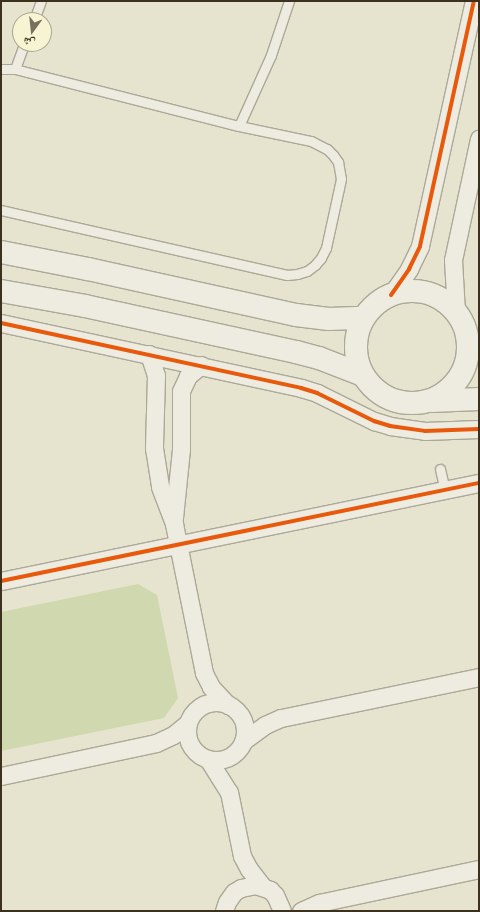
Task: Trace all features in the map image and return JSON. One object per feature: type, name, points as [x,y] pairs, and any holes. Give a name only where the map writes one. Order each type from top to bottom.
[{"type":"main road","points":[[1,252],[88,269],[296,315],[329,319],[364,318]]},
{"type":"main road","points":[[1,291],[85,306],[296,352],[319,358],[363,375]]},
{"type":"main road","points":[[426,401],[445,392],[460,376],[473,340],[456,312],[446,302],[426,293],[405,291],[391,295],[375,304],[364,318],[356,337],[356,357],[363,375],[380,393],[391,399],[408,402],[479,399]]},
{"type":"street","points":[[391,295],[409,270],[420,246],[474,1]]},
{"type":"street","points":[[456,312],[453,260],[476,165],[479,139]]},
{"type":"street","points":[[1,323],[201,365],[301,388],[327,398],[374,421],[390,426],[425,430],[479,429]]},
{"type":"street","points":[[149,354],[154,370],[156,387],[153,439],[160,487],[174,524],[204,673],[211,687],[239,714],[245,727],[228,792]]},
{"type":"street","points":[[174,524],[180,458],[181,391],[188,376],[201,365]]},
{"type":"street","points":[[155,456],[180,458]]},
{"type":"street","points":[[1,580],[479,483]]},
{"type":"street","points":[[204,673],[187,735],[191,746],[208,759],[228,792],[242,856],[249,869],[269,891],[282,911]]},
{"type":"street","points":[[208,759],[222,759],[265,725],[281,718],[479,677]]},
{"type":"street","points":[[1,776],[156,743],[173,735],[207,703],[221,702],[231,707],[262,717],[281,718]]},
{"type":"street","points":[[156,743],[191,746]]},
{"type":"street","points":[[223,910],[234,892],[242,856]]},
{"type":"street","points":[[301,911],[319,903],[479,869]]},
{"type":"street","points":[[234,892],[248,886],[269,891],[292,900],[319,903]]},
{"type":"lane","points":[[37,12],[41,1]]},
{"type":"lane","points":[[239,126],[271,55],[288,1]]},
{"type":"lane","points":[[15,70],[21,52]]},
{"type":"lane","points":[[1,69],[15,70],[239,126],[320,144],[330,152],[338,162],[341,179],[326,248],[322,258],[306,271],[297,274],[286,275],[1,210]]},
{"type":"lane","points":[[440,469],[445,490]]},
{"type":"green space","points":[[138,584],[157,595],[178,698],[164,718],[1,751],[1,612]]},
{"type":"cycle path","points":[[391,295],[409,269],[420,246],[474,1]]},
{"type":"cycle path","points":[[1,323],[301,388],[317,393],[374,421],[390,426],[425,431],[479,429]]},
{"type":"cycle path","points":[[1,581],[479,483]]}]
